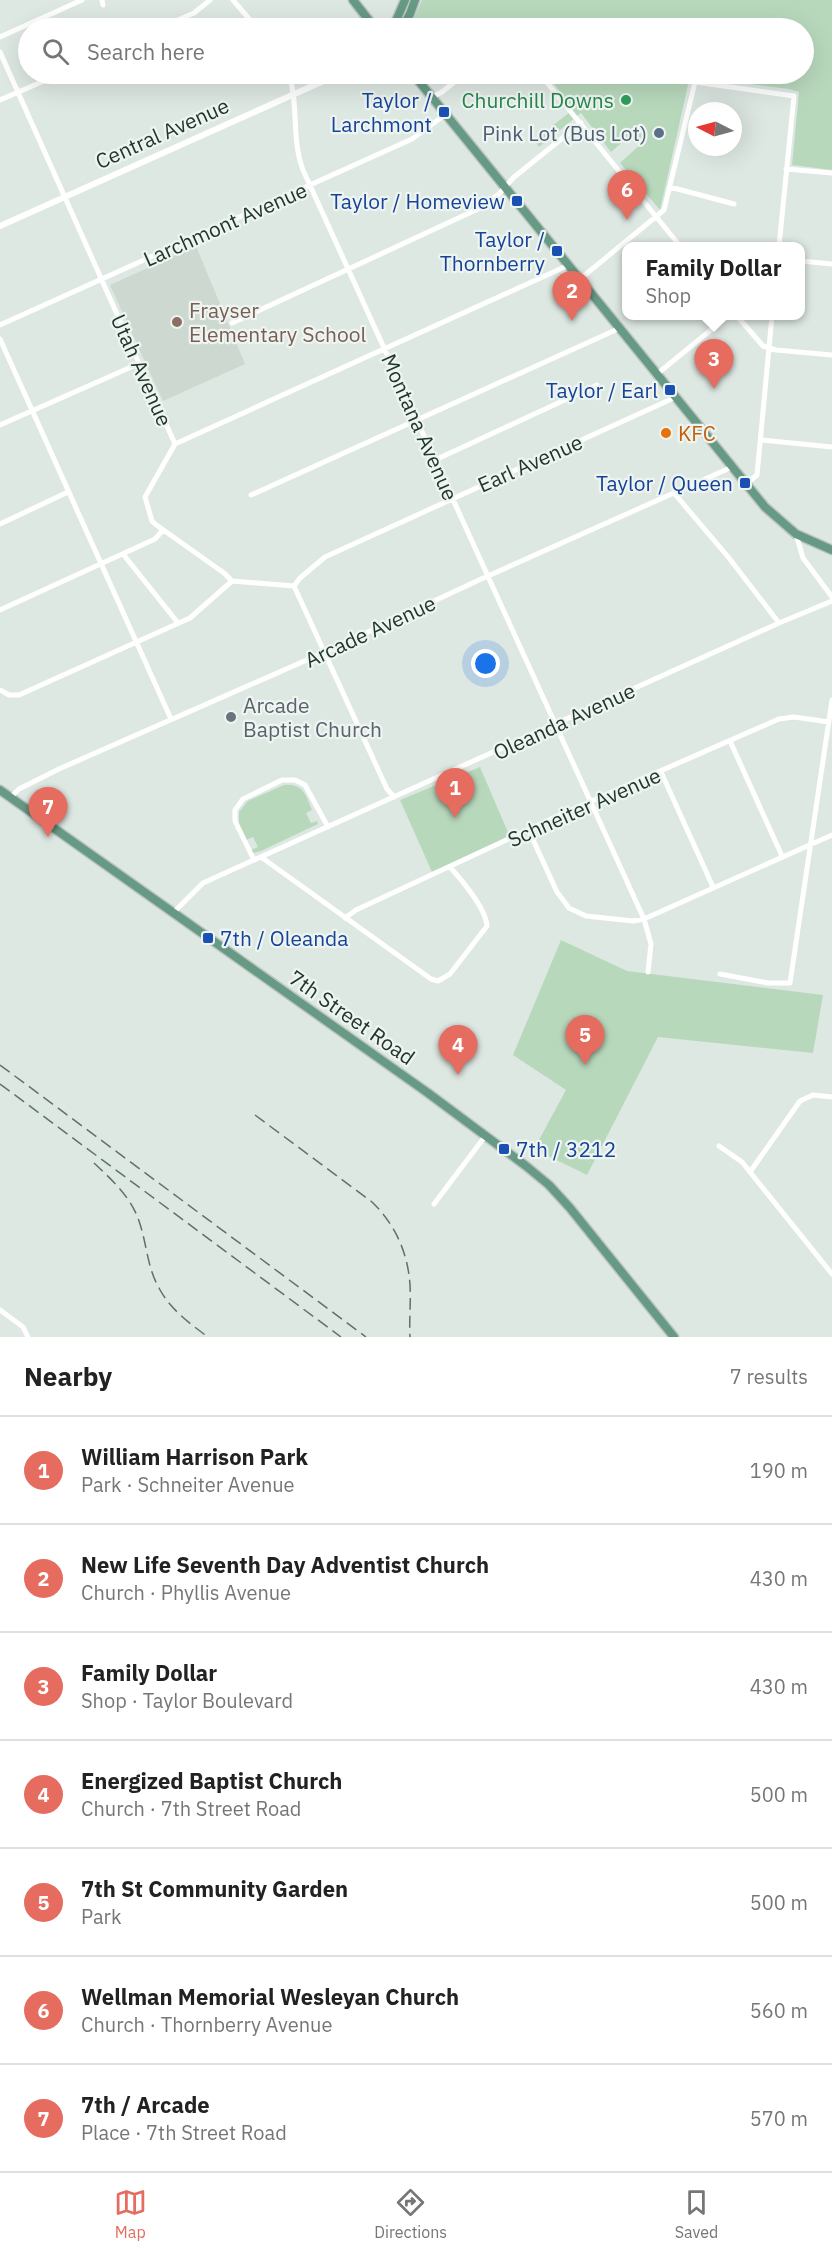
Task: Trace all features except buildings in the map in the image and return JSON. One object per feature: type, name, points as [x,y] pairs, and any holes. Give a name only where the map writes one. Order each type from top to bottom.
[{"type":"main road","points":[[353,0],[367,18]]},
{"type":"main road","points":[[397,18],[405,0]]},
{"type":"main road","points":[[408,18],[415,0]]},
{"type":"main road","points":[[421,84],[775,518],[796,534],[832,550]]},
{"type":"main road","name":"7th Street Road","points":[[0,790],[486,1135],[526,1166],[557,1194],[674,1337]]},
{"type":"street","points":[[42,18],[82,0]]},
{"type":"street","points":[[184,18],[210,0]]},
{"type":"street","points":[[233,0],[248,18]]},
{"type":"street","points":[[0,37],[18,29]]},
{"type":"street","name":"Utah Avenue","points":[[0,51],[138,364],[176,444],[144,500],[152,521],[232,581]]},
{"type":"street","points":[[0,100],[37,84]]},
{"type":"street","name":"Montana Avenue","points":[[292,84],[297,148],[310,185],[644,918],[651,944],[648,972]]},
{"type":"street","name":"Central Avenue","points":[[0,226],[315,84]]},
{"type":"street","points":[[432,97],[452,84]]},
{"type":"street","points":[[548,84],[677,242]]},
{"type":"street","points":[[626,242],[664,210],[695,84]]},
{"type":"street","points":[[709,84],[794,96],[779,242]]},
{"type":"street","name":"Larchmont Avenue","points":[[0,325],[412,139],[446,114]]},
{"type":"street","points":[[232,323],[480,208],[581,123]]},
{"type":"street","points":[[786,169],[832,173]]},
{"type":"street","points":[[670,187],[734,204]]},
{"type":"street","points":[[580,279],[622,245]]},
{"type":"street","points":[[805,261],[832,264]]},
{"type":"street","points":[[176,444],[569,265]]},
{"type":"street","points":[[657,374],[722,320]]},
{"type":"street","points":[[741,320],[758,341],[769,348],[832,355]]},
{"type":"street","points":[[746,484],[757,475],[772,320]]},
{"type":"street","points":[[251,495],[620,328]]},
{"type":"street","points":[[0,339],[171,719]]},
{"type":"street","points":[[0,425],[138,364]]},
{"type":"street","points":[[435,460],[597,385]]},
{"type":"street","name":"Earl Avenue","points":[[294,586],[325,557],[676,397]]},
{"type":"street","points":[[761,440],[832,447]]},
{"type":"street","name":"Arcade Avenue","points":[[10,798],[19,789],[171,719],[325,652],[487,576],[732,467]]},
{"type":"street","points":[[0,524],[68,492]]},
{"type":"street","points":[[674,494],[729,558],[779,623]]},
{"type":"street","points":[[0,610],[155,539],[163,530]]},
{"type":"street","points":[[796,534],[803,558],[832,597]]},
{"type":"street","points":[[123,554],[178,624]]},
{"type":"street","points":[[0,690],[9,695],[19,695],[178,624],[190,618],[232,581],[294,586],[387,789],[394,797]]},
{"type":"street","name":"Oleanda Avenue","points":[[173,913],[204,883],[779,623],[832,602]]},
{"type":"street","points":[[720,974],[768,983],[790,983],[832,700]]},
{"type":"street","name":"Schneiter Avenue","points":[[345,918],[356,910],[450,867],[785,717],[829,722]]},
{"type":"street","points":[[730,741],[782,856]]},
{"type":"street","points":[[661,772],[713,887]]},
{"type":"street","points":[[254,860],[235,821],[235,810],[243,799],[282,780],[295,780],[307,787],[328,827]]},
{"type":"street","points":[[529,831],[557,892],[569,908],[586,916],[633,921],[832,835]]},
{"type":"street","points":[[261,857],[431,979],[443,980],[457,967],[487,926],[484,915],[464,883],[450,867]]},
{"type":"street","points":[[750,1172],[800,1101],[813,1095],[832,1097]]},
{"type":"street","points":[[434,1204],[486,1135]]},
{"type":"street","points":[[719,1146],[742,1162],[832,1274]]},
{"type":"street","points":[[0,1310],[23,1327],[28,1337]]},
{"type":"shaded area","name":"Frayser Elementary School","points":[[196,246],[245,364],[163,401],[110,285]]},
{"type":"green space","name":"Churchill Downs","points":[[422,0],[832,0],[832,170],[792,165],[799,92],[751,84],[814,84],[814,18],[414,18]]},
{"type":"green space","name":"Churchill Downs","points":[[554,84],[688,84],[660,210],[620,163],[642,143],[634,132],[611,152],[581,113],[539,147],[534,140],[574,109]]},
{"type":"green space","points":[[480,767],[510,837],[432,872],[400,800]]},
{"type":"green space","points":[[284,785],[296,786],[303,791],[312,810],[306,813],[311,823],[317,821],[318,824],[253,853],[251,850],[258,847],[253,837],[246,840],[239,824],[239,812],[248,801]]},
{"type":"green space","points":[[561,940],[627,971],[823,995],[813,1053],[658,1037],[587,1175],[534,1149],[566,1090],[513,1055]]},
{"type":"railway","points":[[0,1065],[366,1337]]},
{"type":"railway","points":[[0,1084],[341,1337]]},
{"type":"railway","points":[[255,1115],[372,1202],[394,1229],[409,1273],[410,1337]]},
{"type":"railway","points":[[94,1163],[120,1189],[136,1212],[152,1272],[163,1296],[180,1315],[208,1337]]},
{"type":"place","name":"Churchill Downs","points":[[626,100]]},
{"type":"place","name":"Taylor / Larchmont","points":[[444,112]]},
{"type":"place","name":"Pink Lot (Bus Lot)","points":[[659,133]]},
{"type":"place","name":"Taylor / Homeview","points":[[517,201]]},
{"type":"place","name":"Wellman Memorial Wesleyan Church","points":[[627,220]]},
{"type":"place","name":"Taylor / Thornberry","points":[[557,251]]},
{"type":"place","name":"New Life Seventh Day Adventist Church","points":[[572,321]]},
{"type":"place","name":"Frayser Elementary School","points":[[177,322]]},
{"type":"place","name":"Family Dollar","points":[[714,389]]},
{"type":"place","name":"Taylor / Earl","points":[[670,390]]},
{"type":"place","name":"KFC","points":[[666,433]]},
{"type":"place","name":"Taylor / Queen","points":[[745,483]]},
{"type":"place","name":"Arcade Baptist Church","points":[[231,717]]},
{"type":"place","name":"William Harrison Park","points":[[455,818]]},
{"type":"place","name":"7th / Arcade","points":[[48,837]]},
{"type":"place","name":"7th / Oleanda","points":[[208,938]]},
{"type":"place","name":"7th St Community Garden","points":[[585,1065]]},
{"type":"place","name":"Energized Baptist Church","points":[[458,1075]]},
{"type":"place","name":"7th / 3212","points":[[504,1149]]}]
